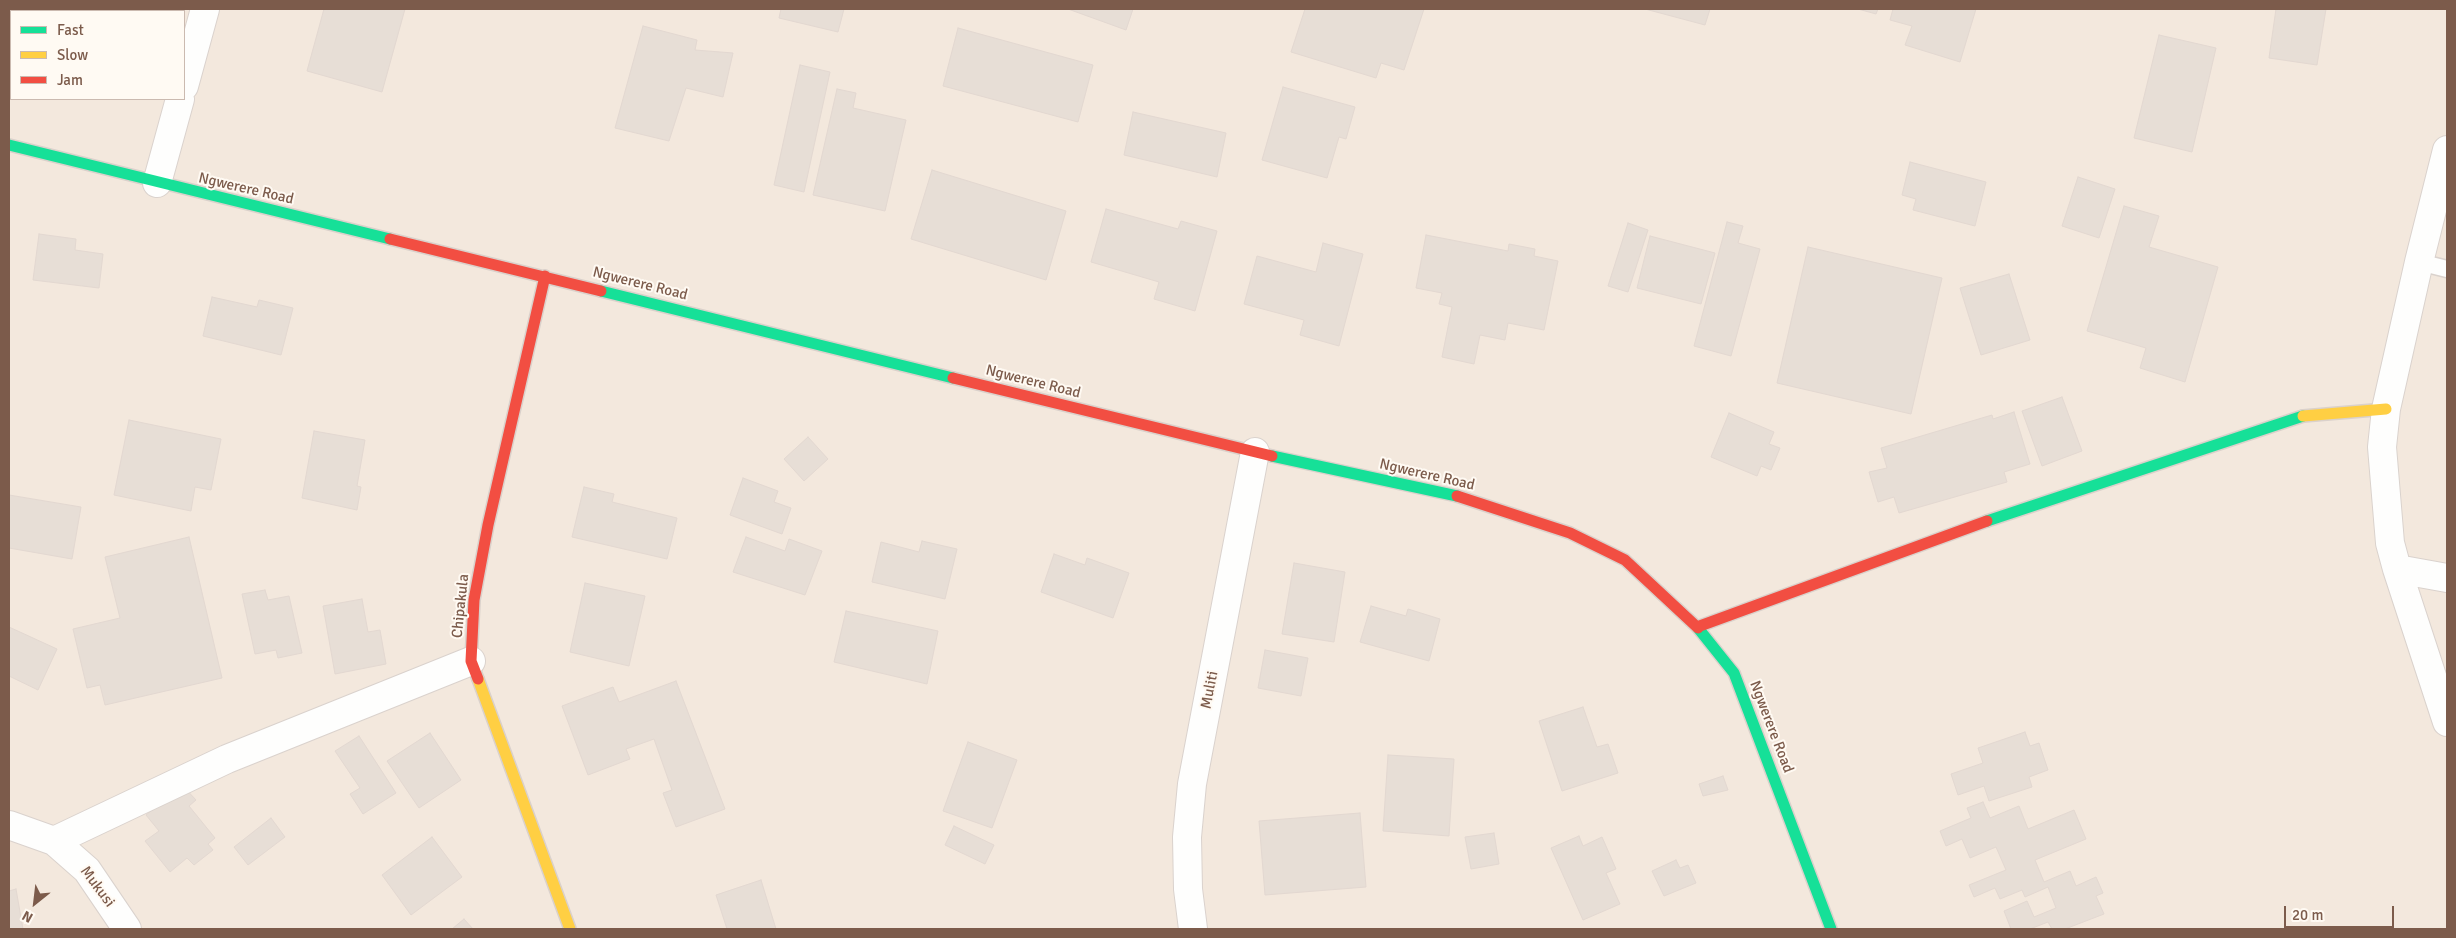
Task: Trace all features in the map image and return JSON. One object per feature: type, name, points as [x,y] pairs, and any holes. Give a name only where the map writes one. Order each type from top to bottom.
[{"type":"street","points":[[185,82],[205,9]]},
{"type":"street","points":[[157,183],[180,100]]},
{"type":"street","name":"Ngwerere Road","points":[[9,145],[157,183],[545,276],[1256,452],[1462,497],[1570,533],[1624,560],[1697,627],[1734,673],[1831,929]]},
{"type":"street","points":[[2447,150],[2419,262],[2386,409],[2382,447],[2390,543],[2396,568],[2447,722]]},
{"type":"street","name":"Chipakula","points":[[545,276],[488,525],[474,600],[471,661],[570,929]]},
{"type":"street","points":[[1697,627],[1941,537],[2297,416],[2386,409]]},
{"type":"street","name":"Muliti","points":[[1192,929],[1188,889],[1187,838],[1192,784],[1256,452]]},
{"type":"street","points":[[2396,568],[2447,578]]},
{"type":"street","points":[[54,841],[227,759],[471,661]]},
{"type":"street","name":"Mukusi","points":[[9,825],[54,841],[87,870],[127,929]]},
{"type":"lane","points":[[2419,262],[2447,269]]},
{"type":"shaded area","points":[[9,9],[2447,9],[2447,929],[9,929]]},
{"type":"building","points":[[324,9],[405,9],[382,92],[307,71]]},
{"type":"building","points":[[781,9],[844,9],[838,32],[779,18]]},
{"type":"building","points":[[1068,9],[1133,9],[1126,30]]},
{"type":"building","points":[[1305,9],[1424,9],[1404,70],[1381,63],[1376,78],[1291,52]]},
{"type":"building","points":[[1645,9],[1710,9],[1705,25]]},
{"type":"building","points":[[1858,9],[1878,9],[1876,14]]},
{"type":"building","points":[[1893,9],[1976,9],[1960,62],[1905,45],[1912,26],[1890,20]]},
{"type":"building","points":[[2276,9],[2326,9],[2317,65],[2269,58]]},
{"type":"building","points":[[643,26],[697,40],[695,50],[733,53],[723,97],[686,88],[669,141],[615,128]]},
{"type":"building","points":[[958,28],[1093,65],[1078,122],[943,86]]},
{"type":"building","points":[[2159,35],[2216,48],[2192,152],[2134,138]]},
{"type":"building","points":[[800,65],[830,72],[804,192],[774,185]]},
{"type":"building","points":[[1283,87],[1355,107],[1346,139],[1339,137],[1327,178],[1262,160]]},
{"type":"building","points":[[837,89],[856,93],[853,108],[906,120],[885,211],[813,195]]},
{"type":"building","points":[[1133,112],[1226,133],[1217,177],[1124,155]]},
{"type":"building","points":[[1910,162],[1986,182],[1975,226],[1913,210],[1916,199],[1902,195]]},
{"type":"building","points":[[932,170],[1066,211],[1046,280],[911,239]]},
{"type":"building","points":[[2078,177],[2115,189],[2099,238],[2062,226]]},
{"type":"building","points":[[2124,206],[2159,216],[2149,247],[2218,267],[2185,382],[2140,368],[2146,348],[2087,331]]},
{"type":"building","points":[[1106,209],[1178,229],[1181,221],[1217,231],[1195,311],[1154,299],[1159,282],[1091,262]]},
{"type":"building","points":[[1727,222],[1743,226],[1738,243],[1760,249],[1731,356],[1694,346]]},
{"type":"building","points":[[1628,223],[1648,230],[1628,292],[1608,286]]},
{"type":"building","points":[[39,234],[76,239],[75,250],[103,254],[99,288],[33,280]]},
{"type":"building","points":[[1426,235],[1508,251],[1509,244],[1535,249],[1534,256],[1558,261],[1544,330],[1508,323],[1505,340],[1480,335],[1474,364],[1442,357],[1452,307],[1439,304],[1442,293],[1416,288]]},
{"type":"building","points":[[1650,236],[1715,253],[1701,304],[1637,288]]},
{"type":"building","points":[[1323,243],[1363,254],[1339,346],[1300,335],[1304,320],[1244,304],[1257,256],[1316,272]]},
{"type":"building","points":[[1808,247],[1942,278],[1911,414],[1777,383]]},
{"type":"building","points":[[2009,274],[2030,340],[1981,355],[1960,288]]},
{"type":"building","points":[[212,297],[257,307],[259,300],[293,308],[281,355],[203,336]]},
{"type":"building","points":[[2062,397],[2082,451],[2042,466],[2022,411]]},
{"type":"building","points":[[2014,412],[2030,464],[2004,472],[2007,482],[1899,513],[1894,497],[1878,502],[1869,472],[1887,468],[1881,448],[1992,415],[1993,419]]},
{"type":"building","points":[[1729,413],[1774,432],[1769,444],[1780,448],[1771,470],[1761,466],[1757,476],[1711,457]]},
{"type":"building","points":[[129,420],[221,439],[211,490],[195,487],[191,511],[114,495]]},
{"type":"building","points":[[314,431],[365,440],[357,486],[361,487],[357,510],[302,498]]},
{"type":"building","points":[[808,437],[828,459],[804,481],[784,459]]},
{"type":"building","points":[[743,478],[778,491],[774,502],[791,508],[782,534],[730,515]]},
{"type":"building","points":[[584,487],[614,494],[612,502],[677,518],[667,559],[572,537]]},
{"type":"building","points":[[9,495],[81,507],[72,559],[9,548]]},
{"type":"building","points":[[189,537],[222,678],[105,705],[100,685],[87,688],[73,629],[120,618],[105,557]]},
{"type":"building","points":[[746,537],[785,551],[789,539],[822,551],[805,595],[733,572]]},
{"type":"building","points":[[922,541],[957,549],[945,599],[872,582],[881,542],[919,552]]},
{"type":"building","points":[[1054,554],[1085,565],[1087,558],[1129,573],[1113,618],[1041,592]]},
{"type":"building","points":[[1294,563],[1345,572],[1334,642],[1282,634]]},
{"type":"building","points":[[585,583],[645,596],[629,666],[570,652]]},
{"type":"building","points":[[265,590],[268,600],[289,596],[302,653],[278,658],[276,650],[255,654],[242,594]]},
{"type":"building","points":[[362,599],[368,632],[380,630],[386,664],[335,674],[323,606]]},
{"type":"building","points":[[1371,606],[1406,616],[1408,609],[1440,619],[1429,661],[1360,642]]},
{"type":"building","points":[[846,611],[938,631],[927,684],[834,662]]},
{"type":"building","points":[[9,627],[57,649],[38,690],[9,676]]},
{"type":"building","points":[[1265,650],[1308,658],[1301,696],[1258,688]]},
{"type":"building","points":[[676,681],[725,809],[676,827],[663,793],[672,790],[654,739],[626,749],[630,759],[588,775],[562,706],[613,687],[619,702]]},
{"type":"building","points":[[1583,707],[1597,747],[1608,744],[1618,773],[1562,791],[1539,721]]},
{"type":"building","points":[[2025,732],[2030,746],[2039,743],[2048,770],[2029,777],[2032,787],[1989,801],[1984,786],[1958,795],[1951,774],[1983,763],[1978,748]]},
{"type":"building","points":[[430,733],[461,780],[419,808],[387,761]]},
{"type":"building","points":[[359,736],[396,793],[363,814],[350,794],[360,788],[335,751]]},
{"type":"building","points":[[968,742],[1017,760],[992,828],[943,811]]},
{"type":"building","points":[[1388,755],[1454,759],[1449,836],[1383,831]]},
{"type":"building","points":[[1723,776],[1728,790],[1703,796],[1699,784]]},
{"type":"building","points":[[183,786],[196,800],[189,806],[215,838],[208,844],[213,850],[194,865],[187,858],[170,872],[145,841],[159,831],[146,815]]},
{"type":"building","points":[[1983,802],[1990,818],[2019,806],[2028,829],[2074,810],[2086,839],[2035,860],[2044,882],[2070,871],[2076,886],[2096,877],[2103,893],[2096,896],[2104,914],[2065,929],[2052,929],[2048,922],[2030,929],[2011,929],[2004,911],[2027,901],[2034,917],[2056,908],[2048,887],[2025,897],[2022,890],[2000,899],[1995,888],[1974,897],[1969,885],[2006,870],[1996,847],[1970,858],[1962,839],[1946,846],[1940,831],[1971,818],[1967,808]]},
{"type":"building","points":[[1360,813],[1366,887],[1265,895],[1259,821]]},
{"type":"building","points":[[271,818],[285,837],[248,865],[234,847]]},
{"type":"building","points":[[954,826],[994,845],[985,864],[945,845]]},
{"type":"building","points":[[1494,833],[1499,864],[1471,869],[1465,837]]},
{"type":"building","points":[[1579,836],[1583,846],[1602,837],[1616,869],[1606,873],[1620,904],[1583,920],[1551,848]]},
{"type":"building","points":[[432,837],[462,877],[411,915],[382,875]]},
{"type":"building","points":[[1676,860],[1680,868],[1688,865],[1696,883],[1664,896],[1652,871]]},
{"type":"building","points":[[761,880],[776,929],[727,929],[716,895]]},
{"type":"building","points":[[16,889],[23,929],[9,929],[9,891]]},
{"type":"building","points":[[464,919],[473,929],[452,929]]},
{"type":"traffic: fast","points":[[9,145],[390,239]]},
{"type":"traffic: fast","points":[[601,291],[953,378]]},
{"type":"traffic: fast","points":[[1987,521],[2303,416]]},
{"type":"traffic: fast","points":[[1272,456],[1457,496]]},
{"type":"traffic: fast","points":[[1698,628],[1734,673],[1831,929]]},
{"type":"traffic: slow","points":[[2303,416],[2386,409]]},
{"type":"traffic: slow","points":[[478,679],[570,929]]},
{"type":"traffic: jam","points":[[390,239],[601,291]]},
{"type":"traffic: jam","points":[[478,679],[471,661],[474,600],[488,525],[545,276]]},
{"type":"traffic: jam","points":[[953,378],[1272,456]]},
{"type":"traffic: jam","points":[[1457,496],[1570,533],[1625,560],[1698,628]]},
{"type":"traffic: jam","points":[[1697,627],[1987,521]]}]
